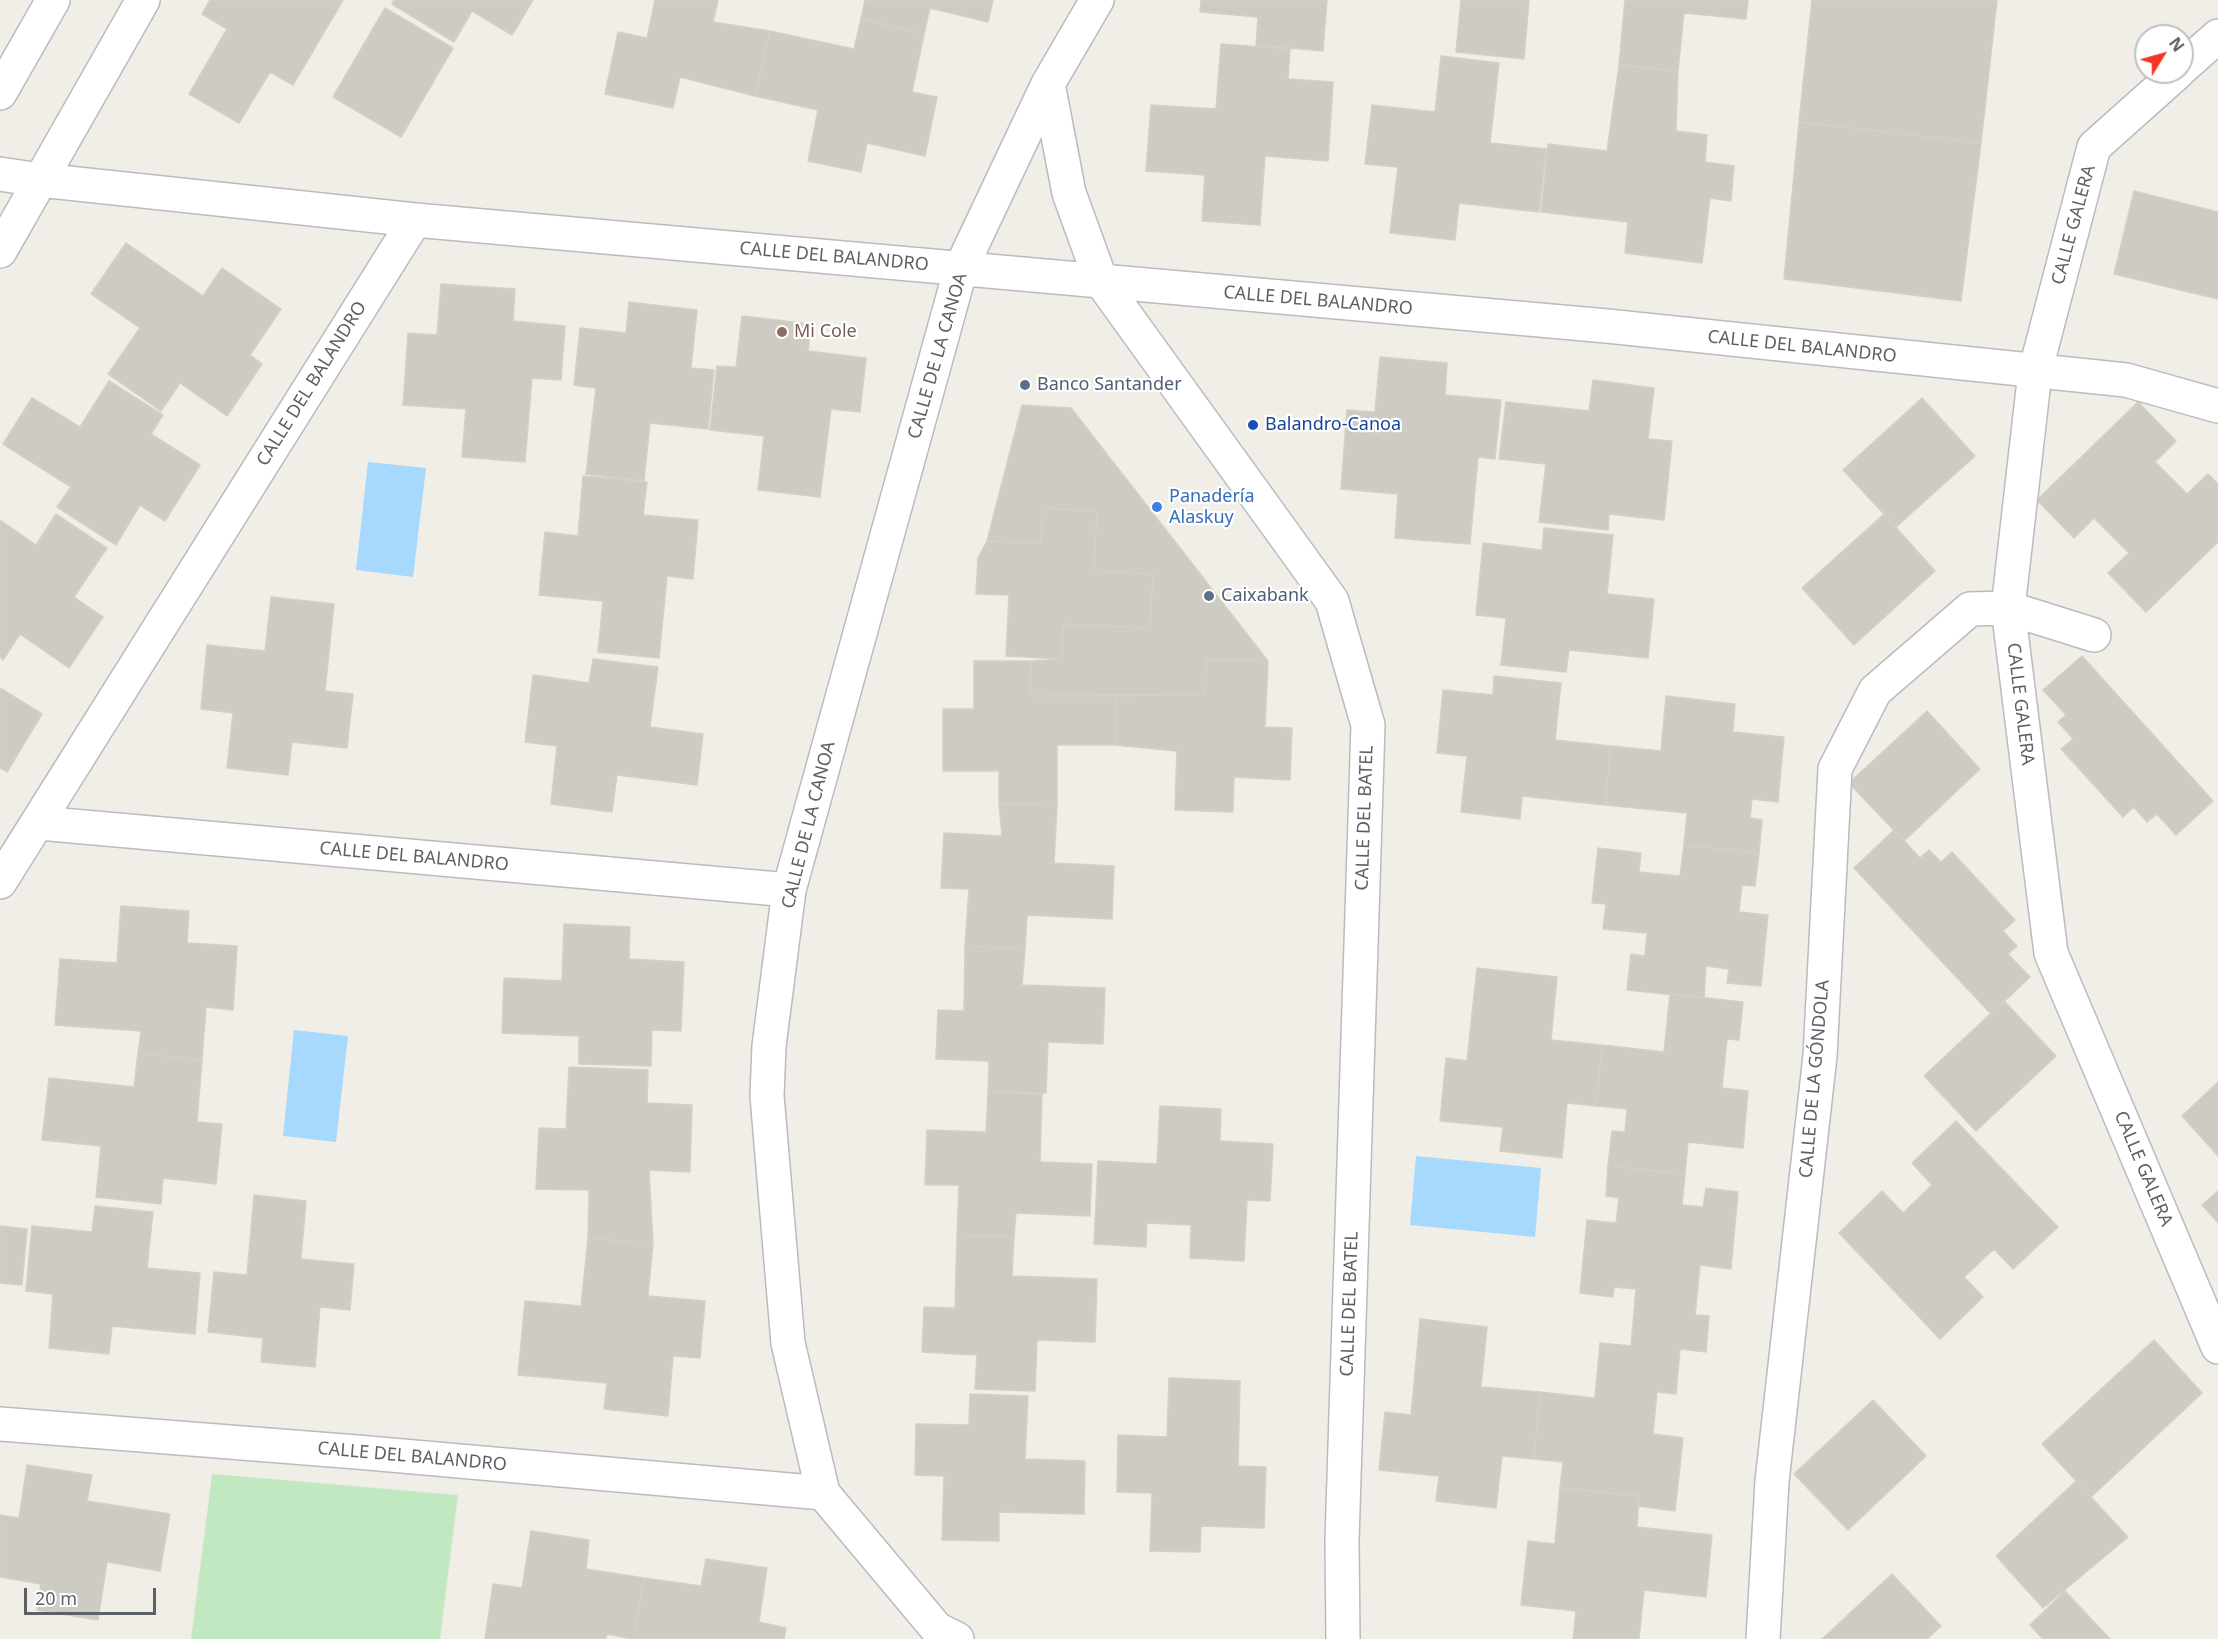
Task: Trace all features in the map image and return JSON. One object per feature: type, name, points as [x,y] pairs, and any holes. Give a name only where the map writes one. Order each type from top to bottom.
[{"type":"street","points":[[0,93],[53,0]]},
{"type":"street","points":[[0,251],[143,0]]},
{"type":"street","name":"CALLE DE LA CANOA","points":[[957,1639],[937,1629],[823,1493],[788,1343],[767,1096],[769,1046],[789,890],[961,268],[1048,84],[1097,0]]},
{"type":"street","points":[[2194,57],[2218,36]]},
{"type":"street","name":"CALLE DEL BATEL","points":[[1048,84],[1069,193],[1101,281],[1332,601],[1368,724],[1343,1528],[1343,1639]]},
{"type":"street","name":"CALLE GALERA","points":[[2165,84],[2094,147],[2035,372],[2008,608],[2051,953],[2218,1347]]},
{"type":"street","name":"CALLE DEL BALANDRO","points":[[0,174],[415,220],[1607,326],[2126,380],[2218,406]]},
{"type":"street","name":"CALLE DEL BALANDRO","points":[[0,882],[39,824],[415,220]]},
{"type":"street","name":"CALLE DE LA GÓNDOLA","points":[[1763,1639],[1772,1481],[1820,1056],[1834,769],[1875,691],[1970,609],[2008,608],[2094,635]]},
{"type":"street","name":"CALLE DEL BALANDRO","points":[[39,824],[789,890]]},
{"type":"street","name":"CALLE DEL BALANDRO","points":[[0,1424],[357,1452],[823,1493]]},
{"type":"green space","points":[[212,1474],[458,1495],[440,1639],[191,1639]]},
{"type":"water","points":[[368,462],[426,468],[413,577],[356,570]]},
{"type":"water","points":[[294,1030],[348,1036],[336,1142],[283,1136]]},
{"type":"water","points":[[1416,1156],[1541,1168],[1535,1237],[1410,1225]]},
{"type":"building","points":[[210,0],[343,0],[293,85],[270,72],[239,123],[189,94],[227,29],[202,14]]},
{"type":"building","points":[[394,0],[533,0],[512,35],[472,11],[454,42],[392,4]]},
{"type":"building","points":[[655,0],[718,0],[713,22],[770,31],[755,96],[680,77],[673,108],[605,94],[618,32],[647,38]]},
{"type":"building","points":[[865,0],[993,0],[988,22],[930,8],[924,34],[861,19]]},
{"type":"building","points":[[1201,0],[1327,0],[1323,51],[1256,45],[1258,17],[1200,12]]},
{"type":"building","points":[[1461,0],[1529,0],[1524,59],[1456,52]]},
{"type":"building","points":[[1625,0],[1748,0],[1746,19],[1684,13],[1678,71],[1619,65]]},
{"type":"building","points":[[1812,0],[1997,0],[1981,143],[1799,122]]},
{"type":"building","points":[[385,8],[453,48],[401,137],[333,97]]},
{"type":"building","points":[[861,19],[924,34],[912,92],[937,97],[925,156],[867,143],[861,172],[808,161],[818,110],[755,96],[770,31],[854,49]]},
{"type":"building","points":[[1221,44],[1290,49],[1288,79],[1333,82],[1328,161],[1265,156],[1260,225],[1202,221],[1205,175],[1146,171],[1151,105],[1216,109]]},
{"type":"building","points":[[1441,56],[1499,63],[1490,143],[1546,149],[1539,212],[1459,203],[1455,240],[1390,233],[1398,167],[1365,164],[1372,105],[1435,112]]},
{"type":"building","points":[[1619,65],[1678,71],[1676,131],[1707,135],[1705,162],[1734,166],[1731,201],[1710,198],[1702,263],[1625,253],[1628,222],[1541,212],[1548,144],[1607,151]]},
{"type":"building","points":[[1799,122],[1981,143],[1961,301],[1784,279]]},
{"type":"building","points":[[2134,191],[2218,212],[2218,299],[2114,274]]},
{"type":"building","points":[[126,243],[203,296],[222,268],[281,309],[250,355],[262,364],[227,416],[180,383],[161,411],[108,374],[140,328],[91,294]]},
{"type":"building","points":[[441,284],[515,289],[513,321],[565,326],[561,380],[532,378],[525,462],[462,457],[466,409],[403,405],[408,333],[437,335]]},
{"type":"building","points":[[629,302],[697,310],[691,368],[714,370],[708,429],[650,423],[644,481],[586,474],[596,388],[574,385],[580,328],[626,333]]},
{"type":"building","points":[[742,316],[811,324],[808,351],[866,358],[860,412],[831,409],[820,497],[758,490],[764,436],[710,430],[717,366],[736,367]]},
{"type":"building","points":[[1380,357],[1447,363],[1445,395],[1501,400],[1495,459],[1478,457],[1470,544],[1395,538],[1398,494],[1341,489],[1347,410],[1375,412]]},
{"type":"building","points":[[1593,380],[1654,388],[1648,439],[1672,441],[1664,520],[1609,514],[1608,530],[1539,522],[1546,464],[1499,459],[1506,402],[1589,411]]},
{"type":"building","points":[[109,381],[163,415],[151,434],[200,465],[165,521],[140,505],[116,545],[57,507],[71,487],[3,444],[32,398],[80,427]]},
{"type":"building","points":[[1922,398],[1975,456],[1896,527],[1843,470]]},
{"type":"building","points":[[2138,402],[2176,441],[2155,462],[2187,494],[2208,474],[2218,484],[2218,542],[2146,612],[2108,573],[2129,553],[2094,518],[2074,538],[2037,500]]},
{"type":"building","points":[[1022,405],[1071,408],[1268,661],[1206,659],[1205,694],[1030,696],[1031,661],[1062,659],[1063,624],[1150,628],[1153,574],[1094,571],[1097,511],[1043,508],[1041,543],[987,541]]},
{"type":"building","points":[[583,476],[647,482],[643,515],[698,520],[693,579],[667,576],[659,658],[598,652],[603,601],[539,595],[545,532],[578,536]]},
{"type":"building","points":[[1043,508],[1097,511],[1094,571],[1153,574],[1150,628],[1063,624],[1062,659],[1006,656],[1009,595],[976,594],[978,558],[987,541],[1041,543]]},
{"type":"building","points":[[56,514],[107,548],[74,597],[103,617],[69,668],[20,634],[3,660],[0,657],[0,520],[36,545]]},
{"type":"building","points":[[1884,514],[1935,571],[1854,645],[1802,588]]},
{"type":"building","points":[[1544,528],[1613,535],[1607,594],[1654,599],[1648,658],[1569,650],[1566,672],[1501,665],[1506,618],[1476,615],[1483,543],[1542,550]]},
{"type":"building","points":[[271,597],[334,604],[325,691],[353,694],[347,748],[292,742],[288,775],[227,768],[233,713],[201,709],[207,645],[265,651]]},
{"type":"building","points":[[2082,656],[2213,801],[2176,835],[2157,814],[2147,822],[2134,807],[2123,817],[2061,749],[2073,739],[2058,722],[2066,715],[2043,690]]},
{"type":"building","points":[[593,659],[658,667],[650,727],[703,734],[697,785],[617,775],[612,812],[551,804],[557,746],[525,742],[533,675],[589,683]]},
{"type":"building","points":[[1206,659],[1268,661],[1265,727],[1292,728],[1290,780],[1234,777],[1233,812],[1175,810],[1177,751],[1115,745],[1116,696],[1205,694]]},
{"type":"building","points":[[974,661],[1031,661],[1030,696],[1116,696],[1115,745],[1057,745],[1057,805],[999,804],[999,771],[943,771],[943,709],[974,709]]},
{"type":"building","points":[[1494,676],[1561,683],[1555,740],[1611,746],[1605,805],[1522,796],[1520,819],[1461,812],[1467,756],[1437,753],[1443,690],[1493,695]]},
{"type":"building","points":[[0,688],[42,714],[7,772],[0,768]]},
{"type":"building","points":[[1666,696],[1735,704],[1733,732],[1784,737],[1778,802],[1752,799],[1750,818],[1762,820],[1759,853],[1684,845],[1687,813],[1605,805],[1611,746],[1661,751]]},
{"type":"building","points":[[1927,711],[1980,769],[1904,841],[1849,783]]},
{"type":"building","points":[[999,804],[1057,805],[1054,863],[1114,866],[1112,919],[1027,915],[1025,949],[965,946],[969,889],[941,888],[944,833],[1002,836]]},
{"type":"building","points":[[1894,830],[1920,858],[1929,850],[1941,862],[1952,852],[2015,920],[2003,931],[2017,946],[2008,954],[2030,977],[1991,1014],[1854,868]]},
{"type":"building","points":[[1684,845],[1759,853],[1755,886],[1742,885],[1739,912],[1768,915],[1761,986],[1727,983],[1729,969],[1706,966],[1704,998],[1627,990],[1631,954],[1645,956],[1647,933],[1603,929],[1606,904],[1592,903],[1598,848],[1641,853],[1639,872],[1680,876]]},
{"type":"building","points":[[121,906],[189,911],[187,943],[237,946],[233,1010],[206,1007],[202,1060],[138,1053],[141,1031],[55,1025],[60,959],[117,963]]},
{"type":"building","points":[[564,924],[630,927],[629,959],[684,962],[681,1031],[652,1030],[651,1066],[579,1064],[579,1036],[502,1033],[504,978],[562,981]]},
{"type":"building","points":[[965,946],[1025,949],[1022,985],[1105,988],[1103,1044],[1048,1042],[1046,1093],[988,1092],[989,1061],[936,1059],[938,1010],[964,1011]]},
{"type":"building","points":[[1477,968],[1557,977],[1551,1040],[1602,1045],[1596,1106],[1567,1103],[1562,1158],[1500,1151],[1503,1127],[1440,1121],[1446,1058],[1467,1061]]},
{"type":"building","points":[[1670,994],[1743,1002],[1739,1040],[1727,1039],[1722,1088],[1748,1091],[1743,1148],[1688,1142],[1685,1174],[1608,1166],[1612,1131],[1625,1132],[1627,1109],[1596,1106],[1602,1045],[1664,1052]]},
{"type":"building","points":[[2004,1001],[2056,1056],[1976,1131],[1924,1076]]},
{"type":"building","points":[[138,1053],[202,1060],[197,1122],[222,1124],[216,1184],[163,1178],[161,1204],[96,1197],[101,1146],[42,1140],[49,1078],[134,1087]]},
{"type":"building","points":[[569,1067],[648,1070],[647,1103],[692,1105],[690,1172],[649,1170],[653,1244],[588,1238],[589,1190],[536,1189],[539,1128],[566,1129]]},
{"type":"building","points":[[2218,1082],[2218,1156],[2182,1116]]},
{"type":"building","points":[[988,1092],[1042,1094],[1040,1162],[1092,1164],[1090,1216],[1016,1213],[1014,1237],[957,1235],[959,1185],[925,1185],[927,1130],[986,1132]]},
{"type":"building","points":[[1160,1106],[1221,1109],[1220,1141],[1273,1144],[1270,1201],[1247,1200],[1244,1261],[1190,1258],[1191,1225],[1147,1223],[1146,1247],[1094,1244],[1098,1161],[1157,1164]]},
{"type":"building","points":[[1956,1121],[2058,1227],[2013,1269],[1994,1249],[1964,1277],[1983,1297],[1940,1339],[1839,1233],[1882,1191],[1903,1213],[1932,1185],[1912,1163]]},
{"type":"building","points":[[1608,1166],[1685,1174],[1682,1205],[1703,1207],[1706,1188],[1738,1192],[1731,1269],[1700,1265],[1695,1315],[1709,1316],[1706,1352],[1680,1349],[1676,1394],[1657,1392],[1653,1434],[1683,1438],[1675,1511],[1638,1506],[1639,1496],[1560,1488],[1563,1462],[1534,1459],[1540,1392],[1595,1398],[1600,1343],[1631,1346],[1636,1289],[1614,1287],[1613,1297],[1580,1293],[1587,1220],[1616,1223],[1619,1198],[1606,1196]]},
{"type":"building","points":[[2218,1191],[2218,1223],[2202,1205]]},
{"type":"building","points":[[254,1195],[306,1201],[301,1259],[354,1264],[350,1310],[320,1307],[315,1367],[261,1362],[263,1338],[208,1332],[214,1272],[247,1275]]},
{"type":"building","points":[[95,1206],[153,1212],[147,1268],[200,1273],[195,1334],[112,1326],[109,1354],[49,1348],[53,1294],[26,1291],[32,1226],[92,1232]]},
{"type":"building","points":[[0,1226],[27,1229],[22,1285],[0,1283]]},
{"type":"building","points":[[957,1235],[1014,1237],[1012,1276],[1097,1279],[1095,1342],[1037,1340],[1035,1391],[975,1389],[977,1355],[922,1352],[924,1307],[955,1308]]},
{"type":"building","points":[[588,1238],[653,1244],[648,1296],[705,1301],[700,1358],[673,1356],[668,1416],[604,1409],[607,1383],[518,1375],[525,1301],[581,1306]]},
{"type":"building","points":[[1420,1319],[1487,1327],[1481,1387],[1540,1392],[1534,1459],[1502,1456],[1496,1508],[1436,1501],[1439,1476],[1379,1470],[1385,1412],[1411,1415]]},
{"type":"building","points":[[2154,1340],[2202,1393],[2091,1497],[2042,1444]]},
{"type":"building","points":[[1169,1378],[1240,1381],[1238,1466],[1266,1467],[1264,1528],[1201,1526],[1200,1552],[1150,1551],[1152,1493],[1117,1492],[1118,1435],[1167,1437]]},
{"type":"building","points":[[970,1394],[1028,1396],[1025,1459],[1085,1461],[1084,1514],[999,1512],[999,1541],[942,1540],[944,1476],[915,1475],[916,1424],[969,1425]]},
{"type":"building","points":[[1873,1400],[1926,1456],[1848,1530],[1794,1474]]},
{"type":"building","points":[[27,1465],[92,1475],[87,1501],[170,1514],[160,1571],[107,1562],[98,1620],[37,1610],[41,1584],[0,1577],[0,1515],[19,1518]]},
{"type":"building","points":[[2076,1481],[2128,1537],[2043,1608],[1996,1556]]},
{"type":"building","points":[[1560,1488],[1639,1496],[1637,1527],[1712,1535],[1706,1597],[1644,1590],[1639,1639],[1573,1639],[1576,1611],[1521,1605],[1528,1541],[1555,1544]]},
{"type":"building","points":[[531,1531],[589,1540],[586,1569],[644,1578],[634,1639],[607,1634],[606,1639],[485,1639],[493,1584],[522,1588]]},
{"type":"building","points":[[706,1559],[767,1568],[759,1622],[786,1628],[784,1639],[634,1639],[644,1578],[701,1586]]},
{"type":"building","points":[[1892,1574],[1941,1626],[1927,1639],[1822,1639]]},
{"type":"building","points":[[2065,1591],[2110,1639],[2043,1639],[2030,1625]]},
{"type":"place","name":"Mi Cole","points":[[782,332]]},
{"type":"place","name":"Banco Santander","points":[[1025,385]]},
{"type":"place","name":"Balandro-Canoa","points":[[1253,425]]},
{"type":"place","name":"Panadería Alaskuy","points":[[1157,507]]},
{"type":"place","name":"Caixabank","points":[[1209,596]]}]
